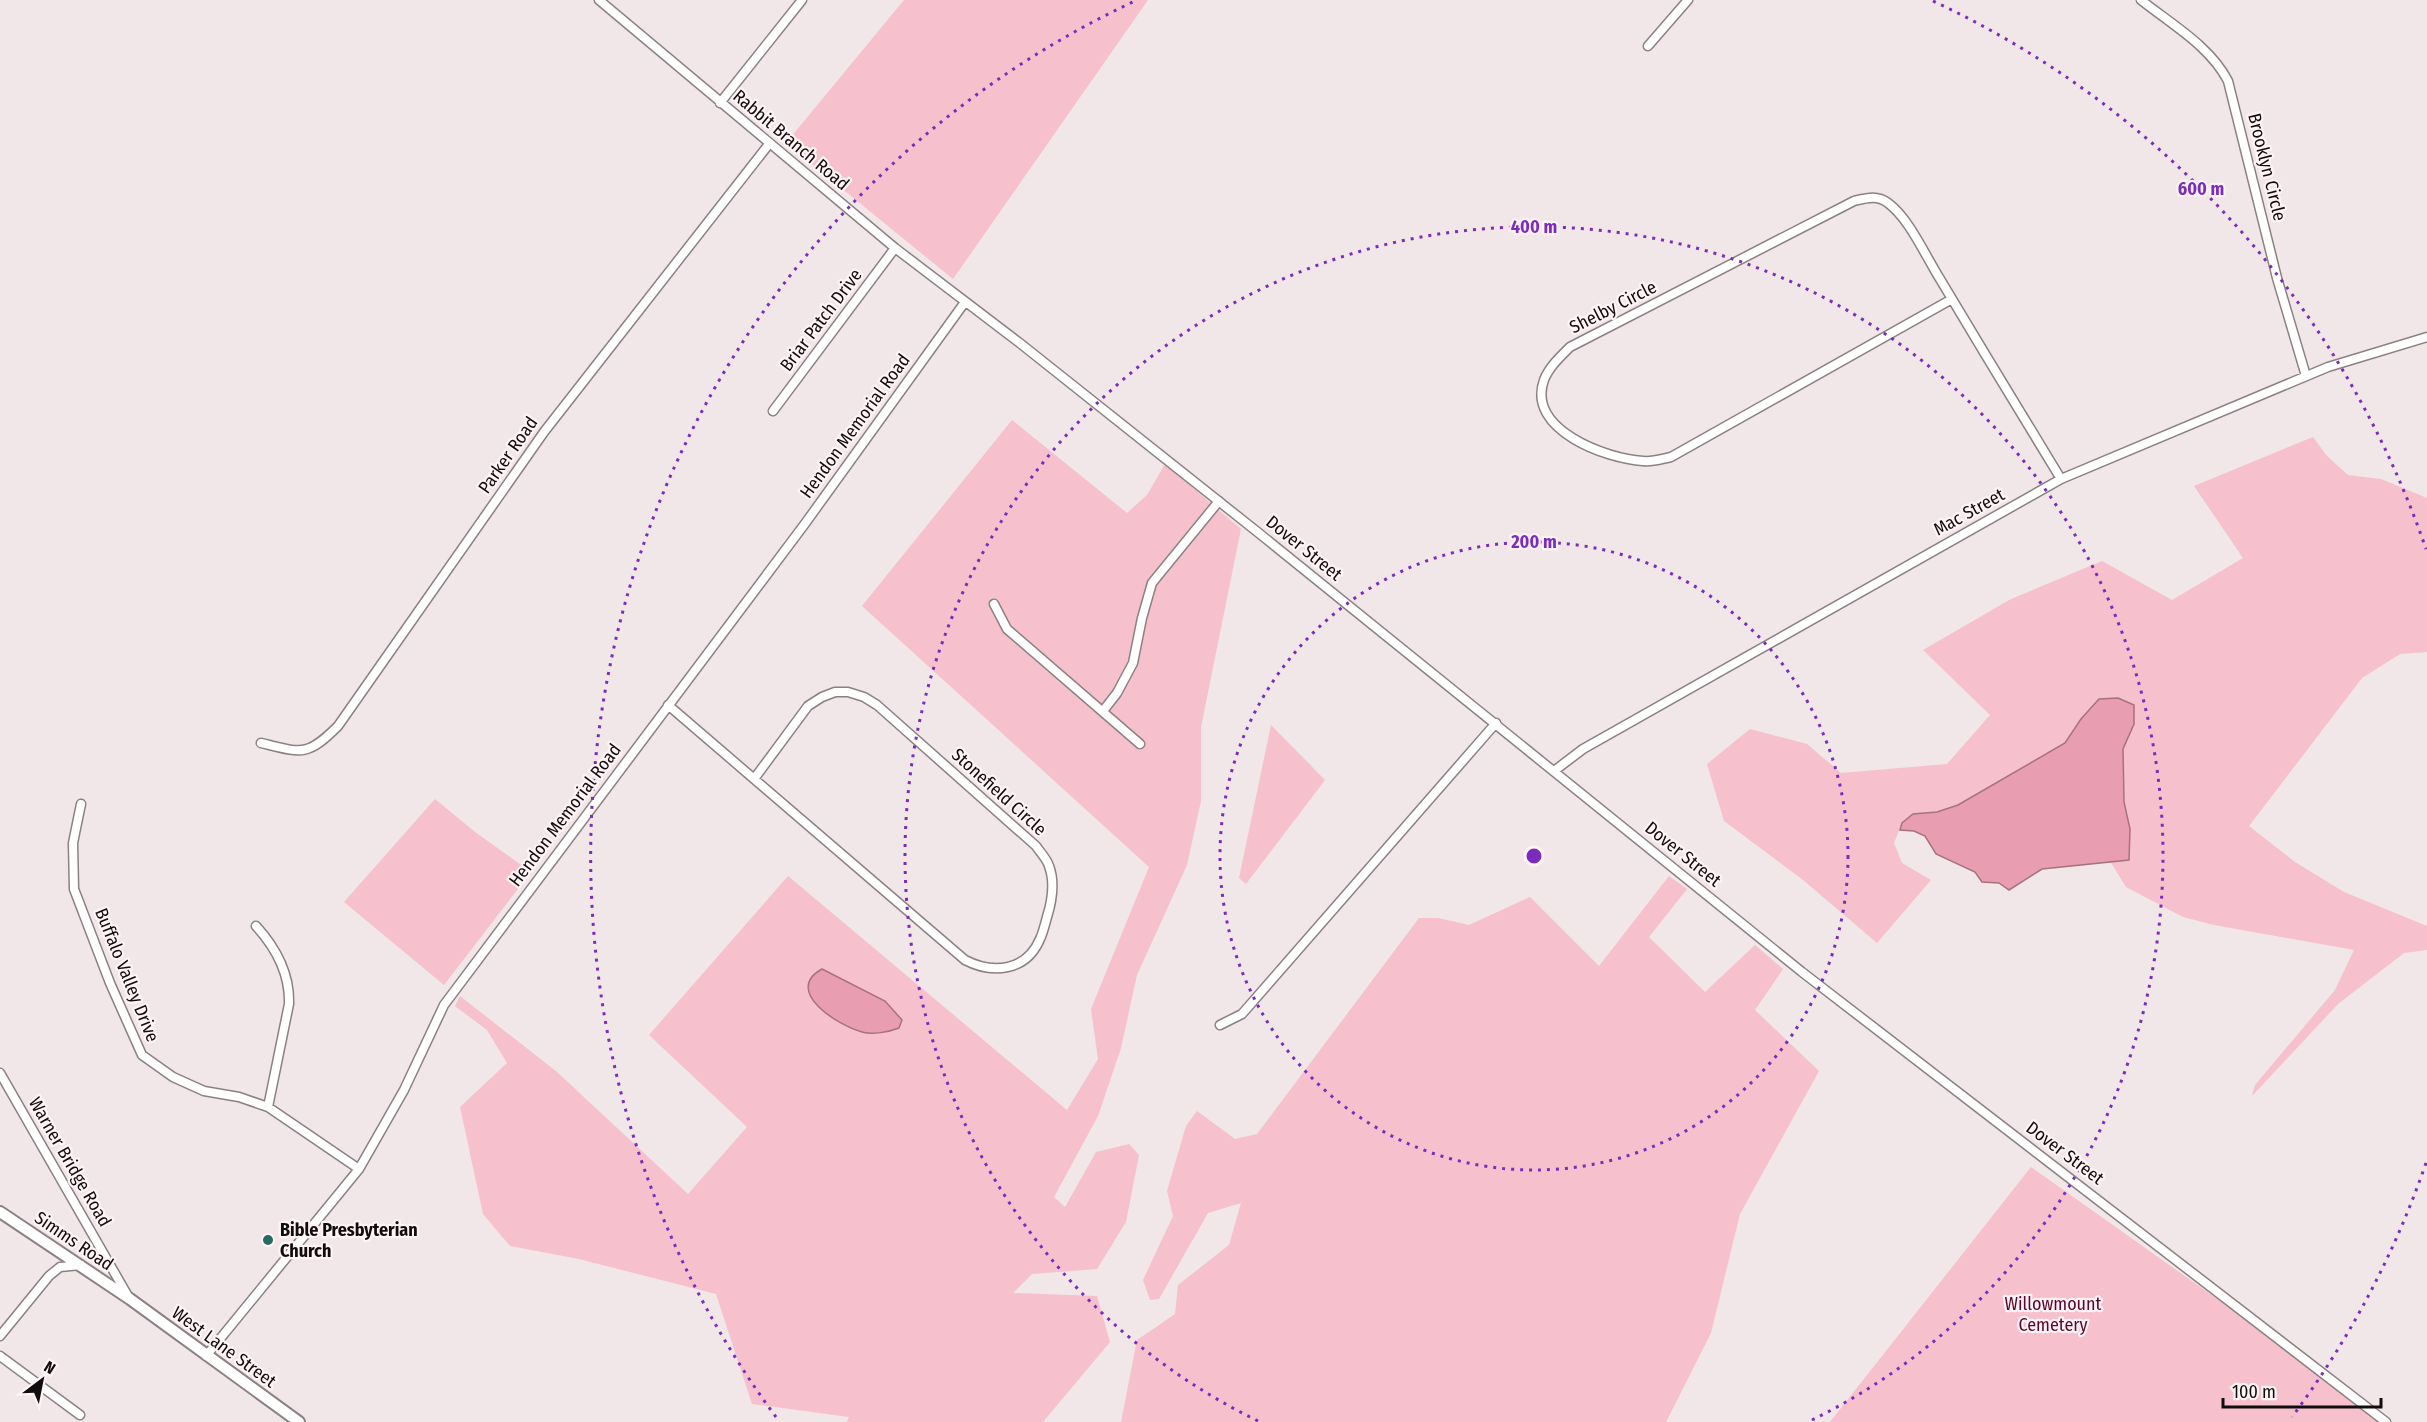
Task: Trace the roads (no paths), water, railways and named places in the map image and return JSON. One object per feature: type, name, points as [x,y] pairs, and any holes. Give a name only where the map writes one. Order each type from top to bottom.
[{"type":"street","name":"Rabbit Branch Road","points":[[599,0],[895,248],[965,302]]},
{"type":"street","points":[[720,103],[802,0]]},
{"type":"street","points":[[1648,46],[1688,0]]},
{"type":"street","name":"Brooklyn Circle","points":[[2141,0],[2210,55],[2221,67],[2228,81],[2277,278],[2306,376]]},
{"type":"street","name":"Parker Road","points":[[261,743],[293,751],[307,750],[320,743],[338,726],[544,432],[769,144]]},
{"type":"street","name":"Shelby Circle","points":[[1952,299],[1671,457],[1655,461],[1620,458],[1564,434],[1550,419],[1543,401],[1544,381],[1555,362],[1570,347],[1854,201],[1869,197],[1880,198],[1890,204],[1902,217],[1952,299],[2061,479]]},
{"type":"street","name":"Briar Patch Drive","points":[[773,411],[895,248]]},
{"type":"street","name":"Dover Street","points":[[965,302],[1219,501],[1802,972],[2386,1422]]},
{"type":"street","name":"Hendon Memorial Road","points":[[206,1356],[359,1169],[404,1090],[444,1005],[804,525],[965,302]]},
{"type":"street","name":"Mac Street","points":[[1554,771],[1583,749],[2061,479],[2306,376],[2427,337]]},
{"type":"street","points":[[1103,711],[1117,693],[1133,663],[1144,607],[1152,583],[1219,501]]},
{"type":"street","points":[[994,604],[1007,629],[1140,744]]},
{"type":"street","name":"Stonefield Circle","points":[[668,705],[754,779],[965,960],[978,967],[994,970],[1011,968],[1024,959],[1040,941],[1052,894],[1052,880],[1049,865],[1036,846],[877,705],[864,697],[848,692],[835,692],[808,706],[754,779]]},
{"type":"street","points":[[1220,1025],[1242,1014],[1496,723]]},
{"type":"street","name":"Buffalo Valley Drive","points":[[81,804],[73,843],[74,889],[110,983],[142,1055],[173,1077],[204,1091],[239,1097],[267,1107],[359,1169]]},
{"type":"street","points":[[256,926],[272,944],[289,991],[289,1004],[267,1107]]},
{"type":"street","name":"Warner Bridge Road","points":[[0,1073],[130,1299]]},
{"type":"street","name":"Simms Road","points":[[0,1212],[130,1299]]},
{"type":"street","points":[[0,1336],[49,1276],[60,1267],[81,1265]]},
{"type":"street","name":"West Lane Street","points":[[130,1299],[299,1422]]},
{"type":"street","points":[[0,1356],[80,1415]]},
{"type":"place","name":"Bible Presbyterian Church","points":[[268,1240]]},
{"type":"park label","name":"Willowmount Cemetery","points":[[2053,1314]]}]
